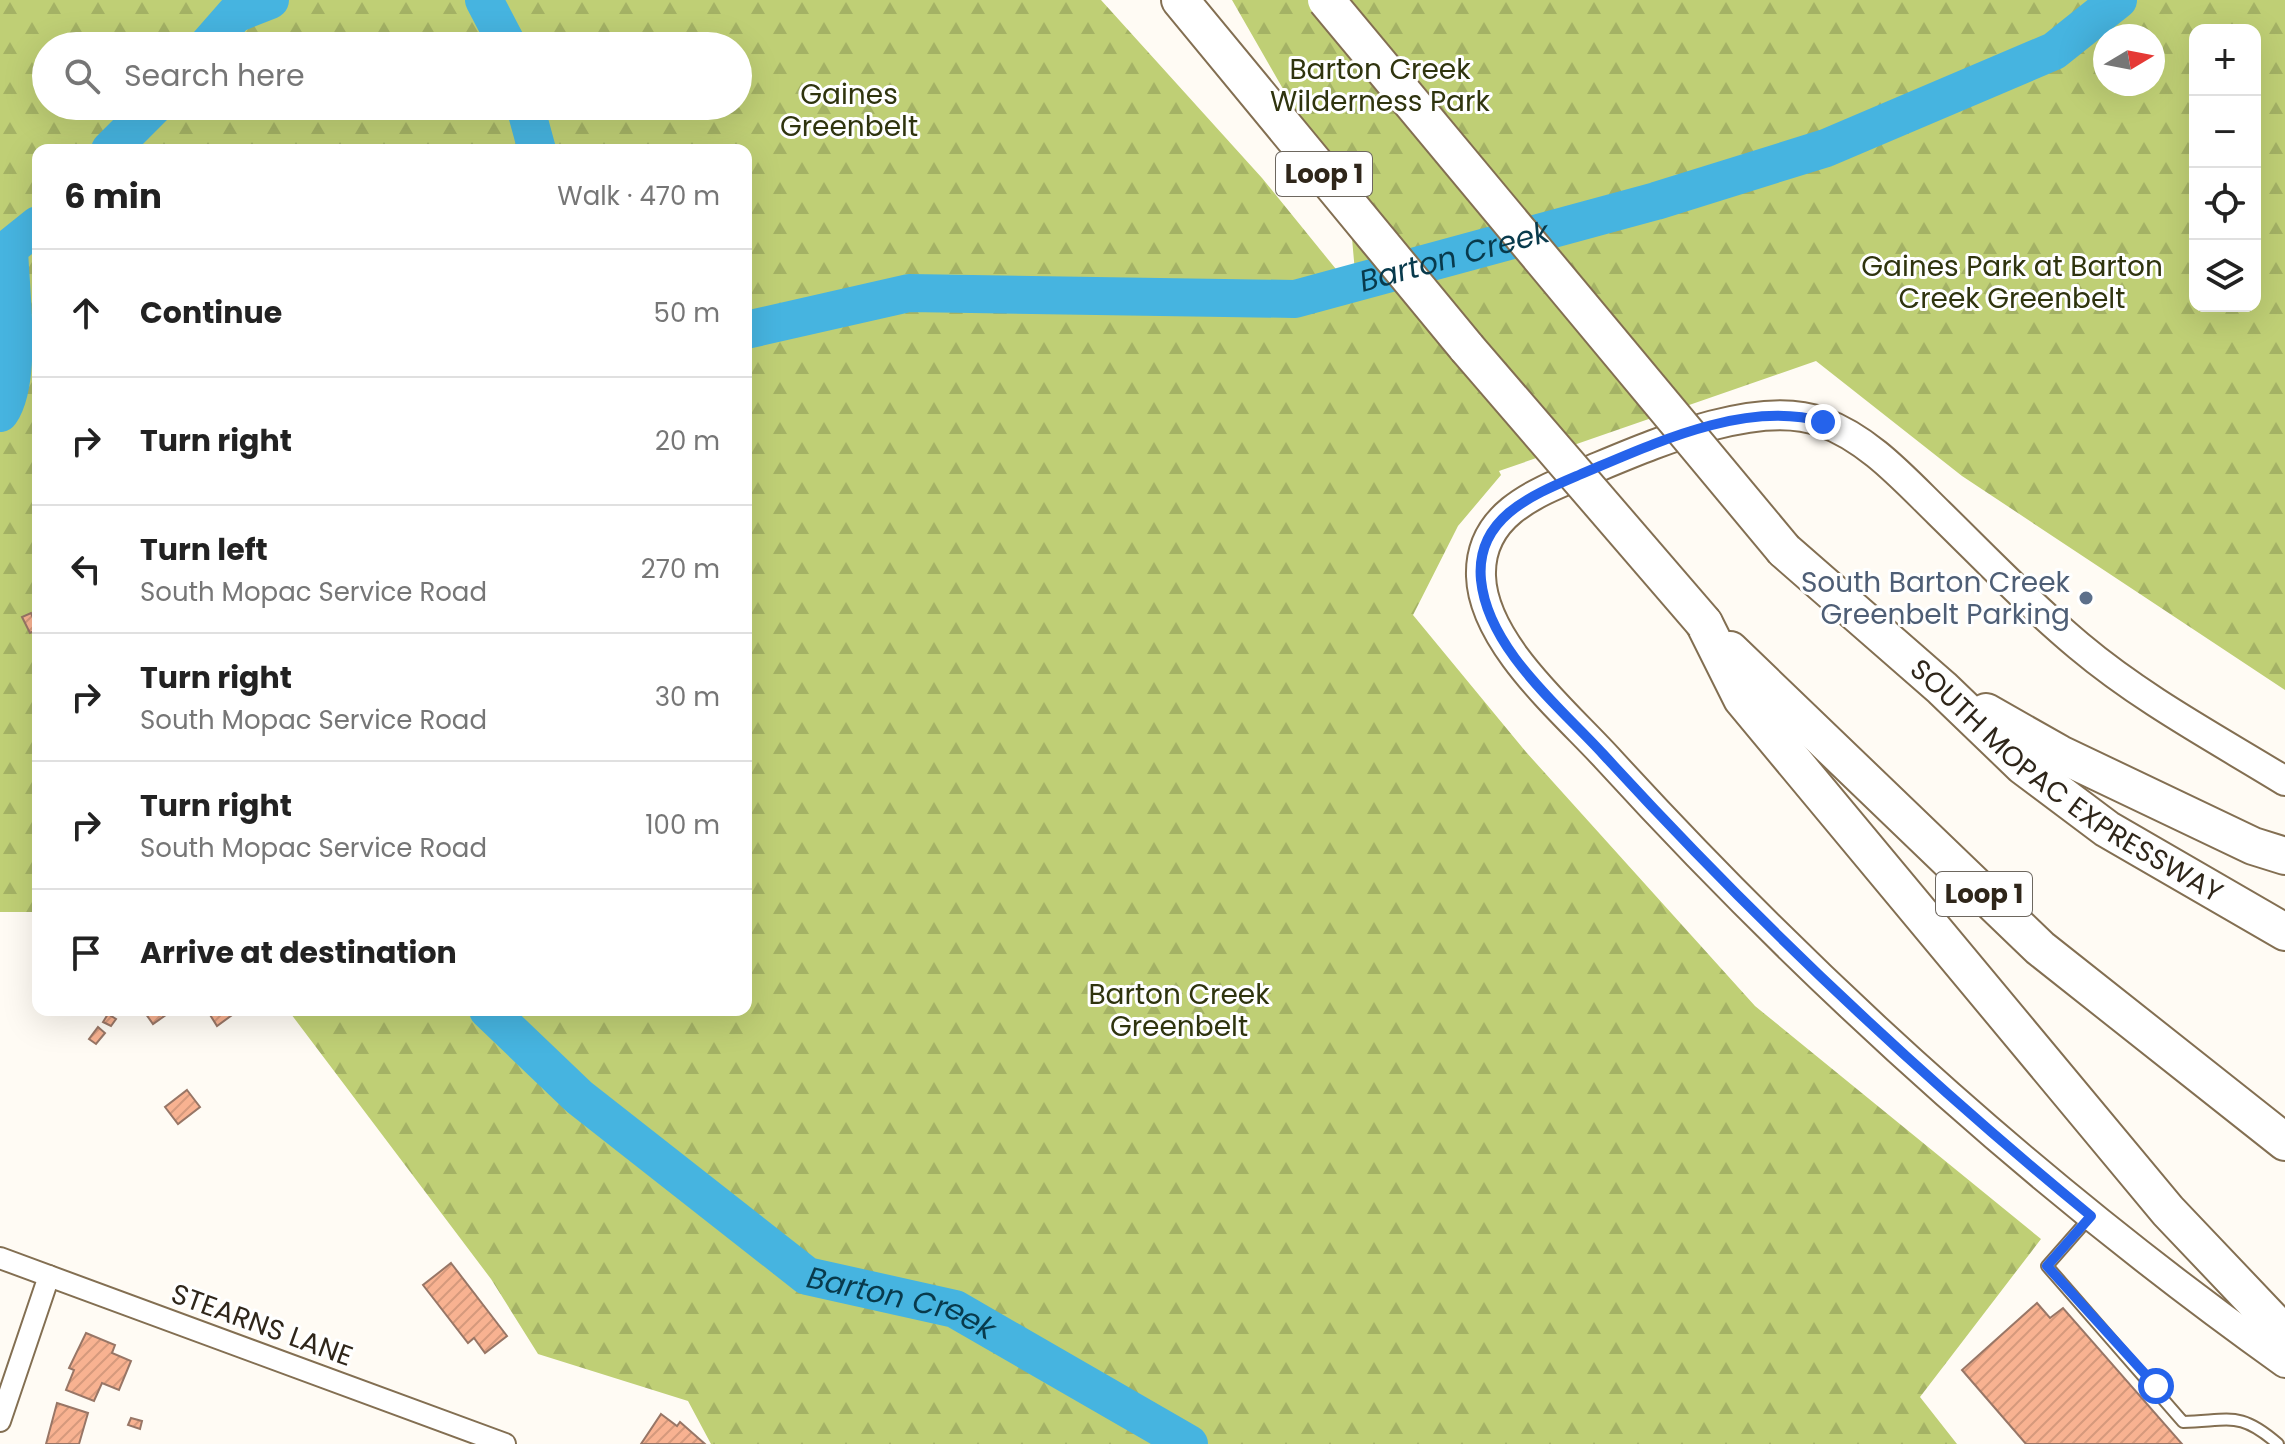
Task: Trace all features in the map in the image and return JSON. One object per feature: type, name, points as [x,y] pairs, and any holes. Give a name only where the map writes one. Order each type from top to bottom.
[{"type":"highway","name":"Loop 1","points":[[1180,0],[1467,348],[1704,623],[1764,685],[2040,948],[2285,1142]]},
{"type":"highway","name":"SOUTH MOPAC EXPRESSWAY","points":[[1326,0],[1784,550],[1942,688],[2023,766],[2107,829],[2285,932]]},
{"type":"highway","points":[[1704,623],[1742,699],[2168,1211],[2285,1334]]},
{"type":"highway","points":[[1942,688],[2060,754],[2253,846],[2285,856]]},
{"type":"main road","points":[[2285,781],[2150,699],[2078,646],[1895,469],[1849,434],[1796,414],[1765,414],[1737,419],[1631,454],[1515,505],[1489,536],[1482,558],[1485,600],[1502,636],[1532,676],[1643,797],[1807,964],[2091,1216],[2156,1269],[2285,1363]]},
{"type":"street","name":"STEARNS LANE","points":[[0,1258],[505,1444]]},
{"type":"street","points":[[0,1421],[49,1276]]},
{"type":"lane","points":[[2091,1216],[2047,1266],[2055,1276],[2156,1386],[2183,1422],[2233,1418],[2255,1424],[2278,1444]]},
{"type":"green space","name":"Barton Creek Greenbelt","points":[[0,0],[1101,0],[1262,178],[1357,295],[1349,204],[1232,0],[2285,0],[2285,690],[1962,476],[1816,361],[1499,471],[1501,475],[1458,526],[1413,615],[1526,752],[1755,1006],[2041,1239],[1920,1397],[1957,1444],[711,1444],[688,1401],[538,1354],[491,1279],[293,1016],[752,1016],[752,144],[32,144],[32,912],[0,912]]},
{"type":"building","points":[[31,613],[32,632],[30,633],[22,617]]},
{"type":"building","points":[[107,1016],[116,1019],[111,1026],[103,1022]]},
{"type":"building","points":[[147,1016],[164,1016],[153,1024]]},
{"type":"building","points":[[211,1016],[231,1016],[217,1026]]},
{"type":"building","points":[[98,1027],[105,1033],[96,1044],[89,1039]]},
{"type":"building","points":[[187,1090],[200,1107],[178,1124],[165,1107]]},
{"type":"building","points":[[451,1263],[507,1336],[485,1353],[474,1338],[468,1343],[423,1285]]},
{"type":"building","points":[[2037,1303],[2050,1318],[2063,1308],[2182,1444],[2026,1444],[1962,1370]]},
{"type":"building","points":[[86,1333],[115,1345],[112,1353],[131,1361],[119,1390],[102,1383],[94,1401],[66,1390],[74,1370],[69,1368]]},
{"type":"building","points":[[57,1403],[88,1413],[79,1444],[46,1444]]},
{"type":"building","points":[[661,1414],[677,1426],[680,1422],[705,1444],[641,1444]]},
{"type":"building","points":[[131,1418],[142,1421],[140,1429],[128,1425]]},
{"type":"waterway","points":[[219,32],[235,14],[270,0]]},
{"type":"waterway","points":[[484,0],[501,32]]},
{"type":"waterway","name":"Barton Creek","points":[[752,329],[909,293],[1295,299],[1656,201],[1826,148],[2054,51],[2118,0]]},
{"type":"waterway","points":[[116,144],[140,120]]},
{"type":"waterway","points":[[529,120],[535,144]]},
{"type":"waterway","points":[[0,413],[7,398],[13,357],[9,248],[32,230]]},
{"type":"waterway","name":"Barton Creek","points":[[494,1016],[579,1097],[807,1276],[955,1309],[1189,1444]]},
{"type":"place","name":"South Barton Creek Greenbelt Parking","points":[[2086,598]]},
{"type":"route","points":[[1823,422],[1796,414],[1765,414],[1737,419],[1631,454],[1543,490],[1515,505],[1489,536],[1482,558],[1481,578],[1485,600],[1494,623],[1510,649],[1532,676],[1643,797],[1807,964],[1899,1049],[2091,1216],[2047,1266],[2156,1386]]},
{"type":"park label","name":"Barton Creek Wilderness Park","points":[[1380,85]]},
{"type":"park label","name":"Gaines Greenbelt","points":[[849,110]]},
{"type":"park label","name":"Gaines Park at Barton Creek Greenbelt","points":[[2012,282]]}]
